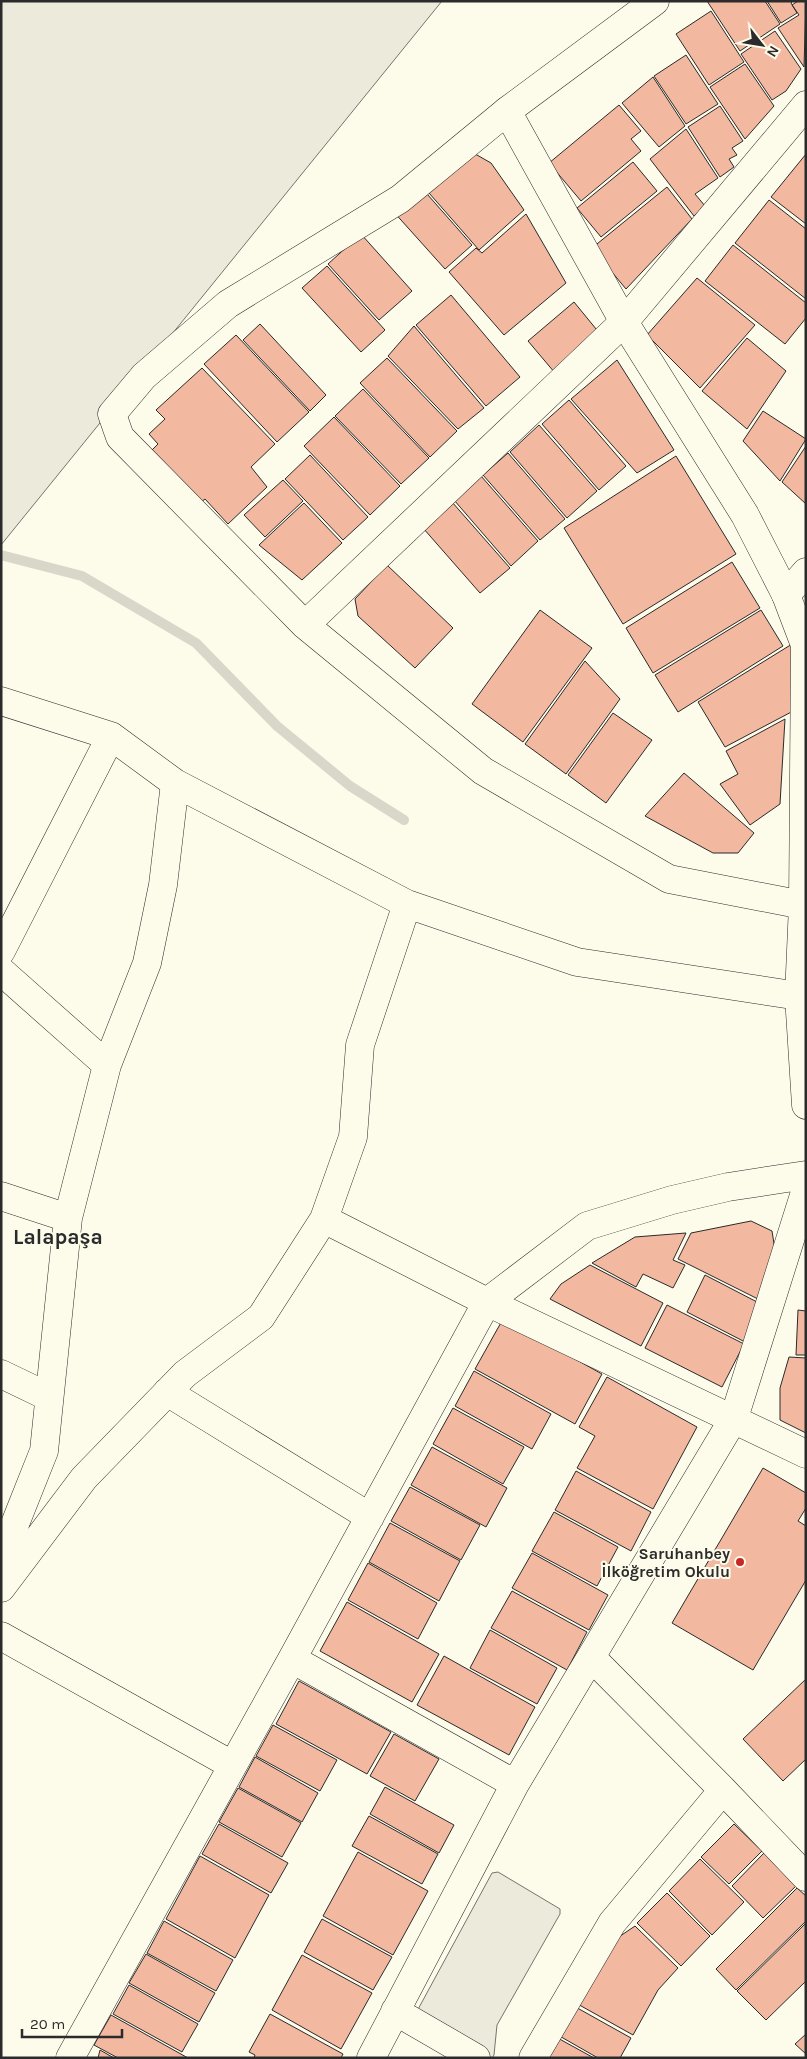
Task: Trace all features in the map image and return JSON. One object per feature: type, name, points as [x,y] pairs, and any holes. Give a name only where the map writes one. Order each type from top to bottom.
[{"type":"street","points":[[655,1],[507,112],[400,199],[228,304],[144,376],[112,414],[120,437],[305,625],[483,771],[669,879],[803,905]]},
{"type":"street","points":[[305,625],[624,322],[806,106]]},
{"type":"street","points":[[507,112],[624,322],[745,514],[786,595],[805,645],[804,868],[798,996],[806,1104]]},
{"type":"street","points":[[786,595],[806,572]]},
{"type":"street","points":[[1,701],[111,736],[175,783],[407,904],[578,962],[798,996]]},
{"type":"street","points":[[1,951],[111,736]]},
{"type":"street","points":[[1,1559],[44,1451],[68,1218],[107,1065],[147,963],[163,885],[175,783]]},
{"type":"street","points":[[1,1588],[84,1478],[185,1374],[261,1317],[324,1219],[353,1137],[360,1045],[407,904]]},
{"type":"street","points":[[1,971],[107,1065]]},
{"type":"street","points":[[70,2058],[292,1659],[487,1302],[587,1226],[672,1200],[728,1187],[806,1175]]},
{"type":"street","points":[[371,2058],[515,1784],[734,1418],[806,1189]]},
{"type":"street","points":[[1,1196],[68,1218]]},
{"type":"street","points":[[324,1219],[487,1302],[734,1418],[806,1454]]},
{"type":"street","points":[[1,1374],[49,1397]]},
{"type":"street","points":[[167,1392],[370,1517]]},
{"type":"street","points":[[1,1636],[232,1765]]},
{"type":"street","points":[[591,1657],[806,1877]]},
{"type":"street","points":[[292,1659],[515,1784]]},
{"type":"street","points":[[533,2058],[612,1924],[723,1790]]},
{"type":"street","points":[[395,2011],[476,2058]]},
{"type":"shaded area","points":[[1,1],[442,1],[1,545]]},
{"type":"shaded area","points":[[498,1872],[560,1909],[560,1914],[497,2025],[494,2055],[492,2058],[482,2058],[416,2013],[492,1873]]},
{"type":"building","points":[[707,1],[765,1],[780,24],[740,51]]},
{"type":"building","points":[[767,1],[793,1],[791,3],[797,13],[781,23]]},
{"type":"building","points":[[798,1],[806,1],[804,67],[778,28],[799,15],[792,5]]},
{"type":"building","points":[[711,11],[744,62],[709,85],[676,34]]},
{"type":"building","points":[[775,31],[801,69],[786,91],[772,100],[741,54]]},
{"type":"building","points":[[686,55],[718,104],[686,124],[654,76]]},
{"type":"building","points":[[745,64],[774,106],[745,139],[710,87]]},
{"type":"building","points":[[653,77],[685,126],[659,147],[622,103]]},
{"type":"building","points":[[619,105],[641,131],[631,139],[641,151],[581,201],[549,163]]},
{"type":"building","points":[[720,106],[743,141],[732,148],[737,155],[729,159],[734,167],[720,177],[688,127]]},
{"type":"building","points":[[686,129],[718,178],[695,194],[705,206],[694,216],[650,159]]},
{"type":"building","points":[[463,147],[491,163],[524,210],[479,250],[422,185]]},
{"type":"building","points":[[806,154],[806,224],[771,197]]},
{"type":"building","points":[[633,162],[657,191],[601,237],[577,208]]},
{"type":"building","points":[[420,186],[472,245],[445,269],[392,210]]},
{"type":"building","points":[[667,187],[692,219],[626,289],[592,248]]},
{"type":"building","points":[[769,200],[806,229],[806,299],[735,243]]},
{"type":"building","points":[[526,214],[566,283],[504,335],[449,272],[476,248],[482,253]]},
{"type":"building","points":[[361,234],[412,291],[379,320],[328,264]]},
{"type":"building","points":[[733,245],[806,303],[806,318],[785,344],[705,281]]},
{"type":"building","points":[[327,266],[385,330],[361,352],[302,288]]},
{"type":"building","points":[[697,278],[755,325],[700,388],[647,335]]},
{"type":"building","points":[[451,295],[520,377],[486,406],[416,325]]},
{"type":"building","points":[[574,302],[601,335],[555,373],[528,341]]},
{"type":"building","points":[[260,324],[326,395],[310,411],[243,340]]},
{"type":"building","points":[[414,326],[484,408],[458,429],[388,356]]},
{"type":"building","points":[[236,335],[309,412],[277,442],[204,364]]},
{"type":"building","points":[[747,338],[786,371],[747,429],[702,391]]},
{"type":"building","points":[[387,358],[457,431],[430,457],[360,383]]},
{"type":"building","points":[[617,360],[674,450],[637,473],[571,399]]},
{"type":"building","points":[[202,368],[275,444],[251,467],[267,487],[228,524],[205,499],[196,506],[148,454],[158,444],[149,434],[165,419],[156,410]]},
{"type":"building","points":[[363,389],[429,458],[401,484],[335,416]]},
{"type":"building","points":[[569,400],[626,466],[599,490],[542,424]]},
{"type":"building","points":[[763,411],[806,439],[780,481],[743,441]]},
{"type":"building","points":[[334,417],[400,486],[370,515],[304,446]]},
{"type":"building","points":[[539,425],[597,491],[567,518],[510,452]]},
{"type":"building","points":[[806,446],[806,504],[782,482]]},
{"type":"building","points":[[508,453],[565,519],[540,540],[483,475]]},
{"type":"building","points":[[310,455],[368,517],[343,540],[285,479]]},
{"type":"building","points":[[676,456],[736,554],[623,624],[564,528]]},
{"type":"building","points":[[481,476],[538,541],[511,566],[454,500]]},
{"type":"building","points":[[283,480],[303,501],[265,537],[244,515]]},
{"type":"building","points":[[452,502],[510,568],[480,593],[423,528]]},
{"type":"building","points":[[304,503],[342,543],[302,580],[259,545]]},
{"type":"building","points":[[732,562],[760,608],[653,673],[626,628]]},
{"type":"building","points":[[387,565],[453,628],[415,668],[358,616],[355,599]]},
{"type":"building","points":[[540,610],[592,648],[523,742],[472,704]]},
{"type":"building","points":[[761,610],[783,646],[678,712],[655,675]]},
{"type":"building","points":[[797,641],[797,709],[725,747],[698,702]]},
{"type":"building","points":[[585,661],[620,699],[566,774],[525,744]]},
{"type":"building","points":[[613,713],[652,740],[606,803],[568,775]]},
{"type":"building","points":[[785,719],[780,804],[750,825],[720,784],[738,774],[726,751]]},
{"type":"building","points":[[684,773],[754,833],[738,853],[713,853],[645,816]]},
{"type":"building","points":[[751,1221],[772,1231],[775,1250],[758,1299],[678,1259],[691,1233]]},
{"type":"building","points":[[686,1233],[673,1260],[685,1265],[673,1288],[643,1274],[636,1287],[592,1263],[635,1237]]},
{"type":"building","points":[[590,1265],[663,1303],[641,1346],[550,1299],[561,1284]]},
{"type":"building","points":[[705,1275],[757,1302],[745,1342],[687,1312]]},
{"type":"building","points":[[667,1305],[744,1344],[722,1387],[645,1348]]},
{"type":"building","points":[[798,1310],[806,1311],[806,1355],[796,1355]]},
{"type":"building","points":[[503,1319],[602,1374],[575,1424],[475,1369]]},
{"type":"building","points":[[789,1357],[806,1358],[806,1433],[780,1420],[780,1388]]},
{"type":"building","points":[[474,1371],[551,1414],[532,1449],[455,1406]]},
{"type":"building","points":[[607,1377],[697,1427],[653,1509],[577,1468],[595,1436],[579,1427]]},
{"type":"building","points":[[453,1408],[524,1447],[503,1484],[433,1444]]},
{"type":"building","points":[[432,1447],[507,1488],[486,1527],[411,1485]]},
{"type":"building","points":[[763,1468],[806,1493],[806,1508],[798,1521],[806,1526],[806,1580],[753,1670],[672,1623]]},
{"type":"building","points":[[576,1471],[651,1512],[631,1551],[555,1510]]},
{"type":"building","points":[[410,1487],[480,1525],[461,1560],[391,1521]]},
{"type":"building","points":[[554,1512],[618,1547],[597,1586],[532,1551]]},
{"type":"building","points":[[390,1523],[460,1561],[439,1601],[369,1562]]},
{"type":"building","points":[[532,1553],[608,1595],[589,1630],[512,1588]]},
{"type":"building","points":[[368,1563],[437,1603],[418,1639],[348,1600]]},
{"type":"building","points":[[512,1591],[587,1632],[567,1670],[491,1628]]},
{"type":"building","points":[[347,1602],[439,1654],[412,1702],[320,1651]]},
{"type":"building","points":[[490,1630],[557,1668],[537,1704],[470,1668]]},
{"type":"building","points":[[444,1656],[535,1707],[509,1755],[417,1705]]},
{"type":"building","points":[[806,1679],[806,1759],[783,1781],[743,1739]]},
{"type":"building","points":[[299,1681],[391,1732],[367,1774],[276,1724]]},
{"type":"building","points":[[273,1725],[337,1760],[320,1791],[256,1756]]},
{"type":"building","points":[[394,1734],[439,1759],[415,1801],[370,1776]]},
{"type":"building","points":[[255,1757],[318,1793],[302,1822],[239,1787]]},
{"type":"building","points":[[385,1787],[454,1825],[439,1853],[370,1814]]},
{"type":"building","points":[[238,1788],[301,1823],[282,1857],[219,1822]]},
{"type":"building","points":[[369,1816],[438,1854],[422,1884],[352,1846]]},
{"type":"building","points":[[219,1824],[288,1863],[271,1893],[202,1854]]},
{"type":"building","points":[[734,1824],[762,1851],[729,1884],[701,1857]]},
{"type":"building","points":[[358,1852],[428,1891],[393,1955],[323,1916]]},
{"type":"building","points":[[764,1853],[797,1885],[763,1918],[732,1886]]},
{"type":"building","points":[[200,1856],[269,1895],[235,1958],[166,1919]]},
{"type":"building","points":[[700,1859],[744,1902],[712,1935],[669,1891]]},
{"type":"building","points":[[797,1888],[806,1896],[806,1921],[736,1990],[716,1969]]},
{"type":"building","points":[[667,1893],[710,1936],[681,1966],[637,1923]]},
{"type":"building","points":[[322,1919],[392,1957],[373,1990],[304,1952]]},
{"type":"building","points":[[164,1921],[233,1960],[216,1991],[147,1953]]},
{"type":"building","points":[[806,1923],[806,1981],[766,2020],[737,1991]]},
{"type":"building","points":[[635,1926],[678,1968],[658,1990],[633,2035],[574,2002],[604,1947]]},
{"type":"building","points":[[146,1954],[215,1993],[199,2022],[129,1983]]},
{"type":"building","points":[[302,1955],[372,1993],[341,2049],[272,2010]]},
{"type":"building","points":[[129,1985],[198,2024],[182,2052],[113,2014]]},
{"type":"building","points":[[572,2005],[631,2038],[620,2058],[598,2058],[556,2034]]},
{"type":"building","points":[[270,2014],[343,2054],[341,2058],[254,2058],[255,2055],[249,2052]]},
{"type":"building","points":[[111,2015],[188,2058],[118,2058],[94,2045]]},
{"type":"building","points":[[806,2034],[806,2054],[795,2044]]},
{"type":"building","points":[[554,2036],[594,2058],[543,2058]]},
{"type":"building","points":[[100,2050],[114,2058],[98,2058]]},
{"type":"waterway","points":[[1,555],[82,576],[196,643],[277,726],[350,786],[404,820]]},
{"type":"place","name":"Saruhanbey İlköğretim Okulu","points":[[740,1562]]},
{"type":"district","name":"Lalapaşa","points":[[58,1237]]}]
